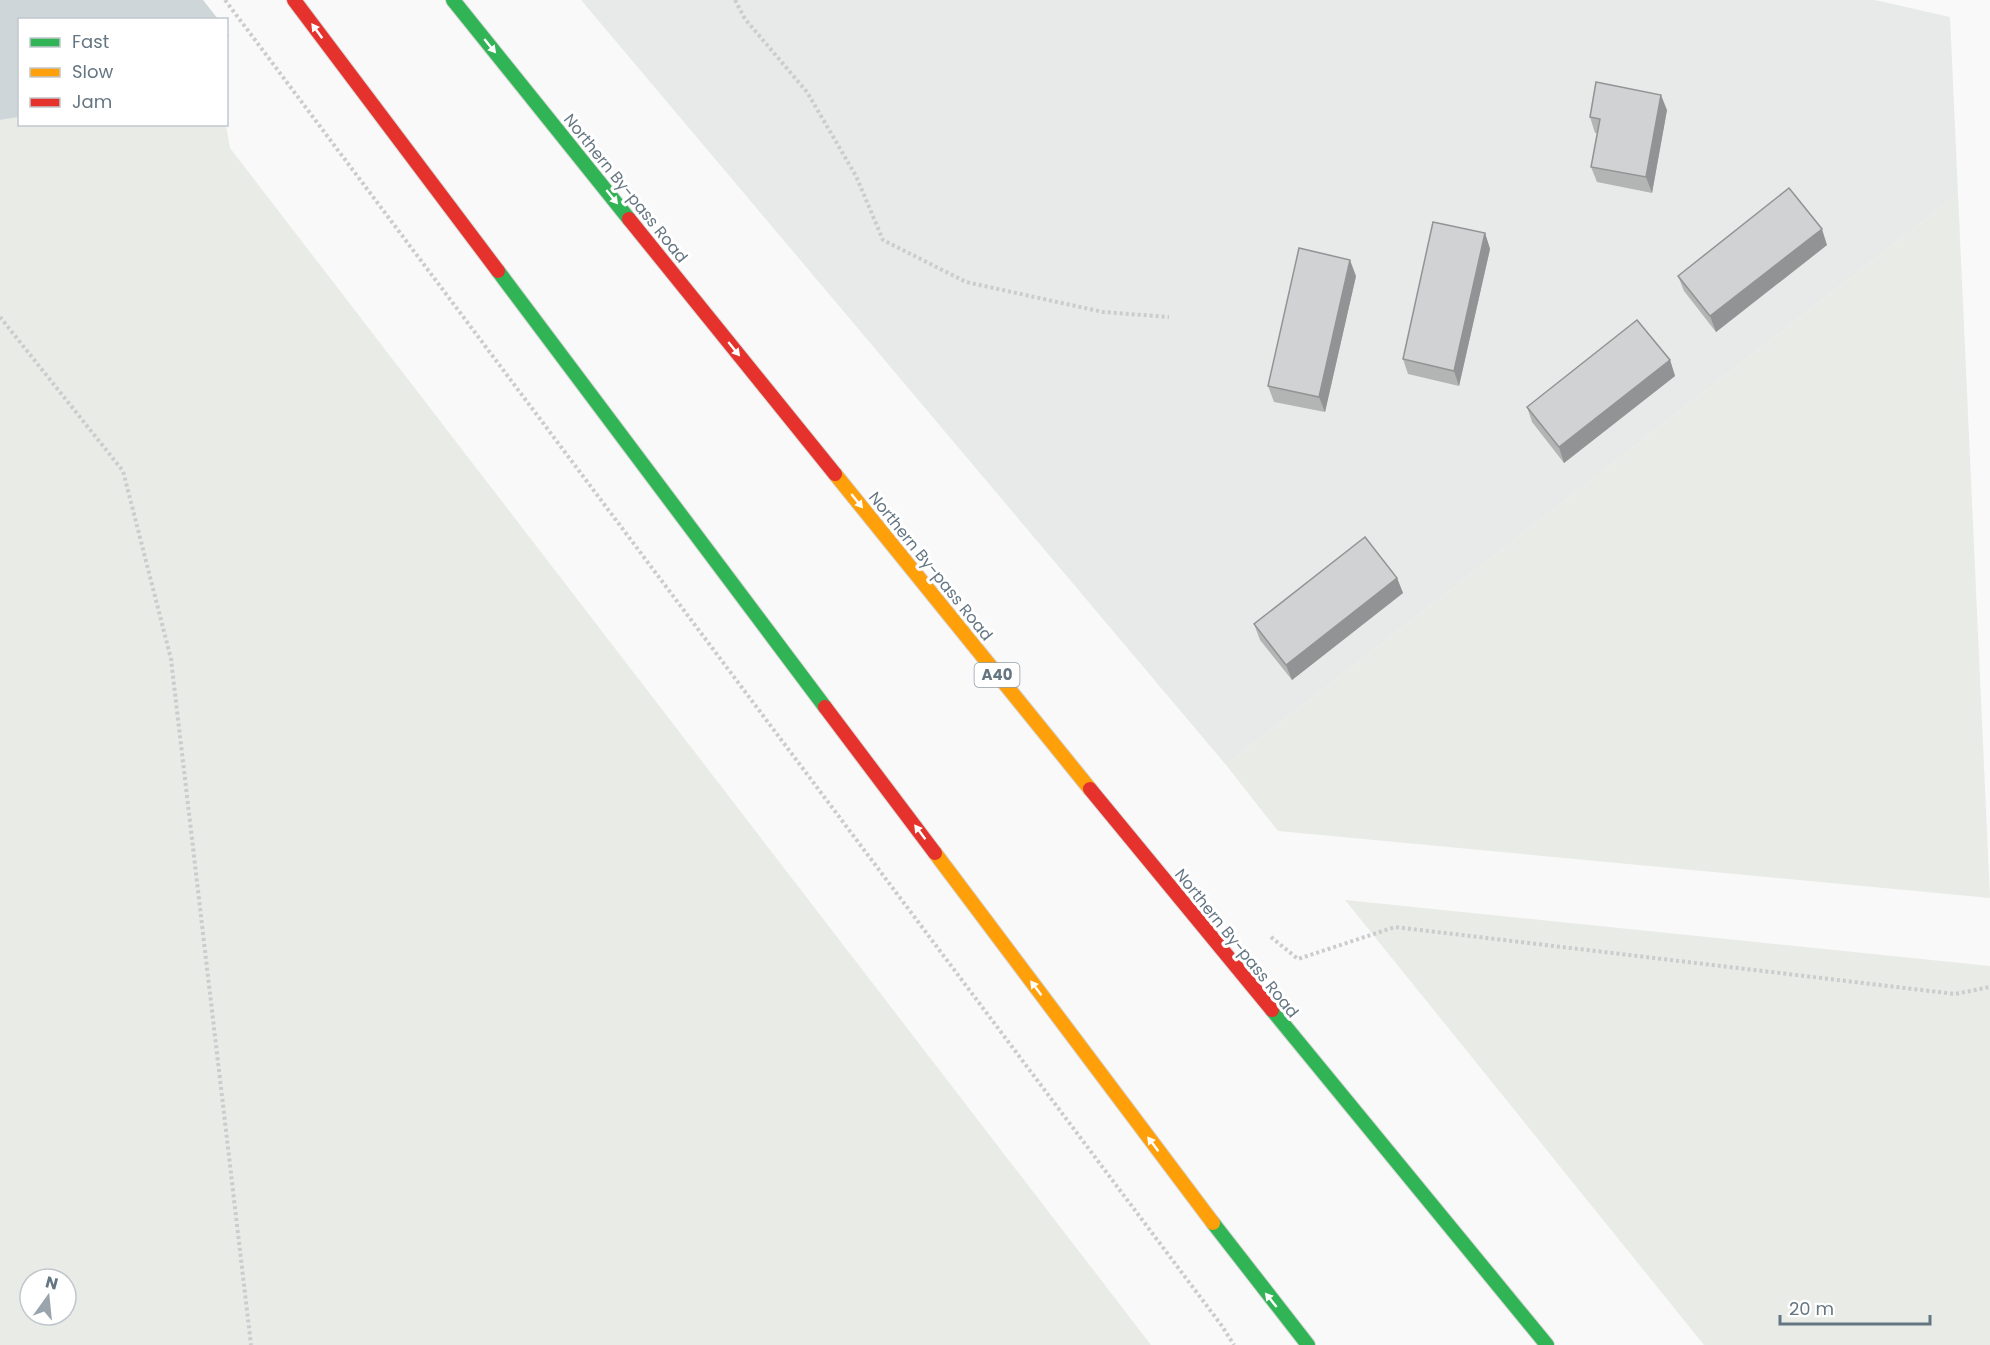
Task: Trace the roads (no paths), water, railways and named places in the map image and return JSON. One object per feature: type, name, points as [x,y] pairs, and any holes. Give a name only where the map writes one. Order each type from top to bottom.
[{"type":"highway","points":[[294,0],[796,666],[1246,1269],[1308,1345]]},
{"type":"highway","name":"Northern By-pass Road","points":[[453,0],[1067,762],[1547,1345]]}]
